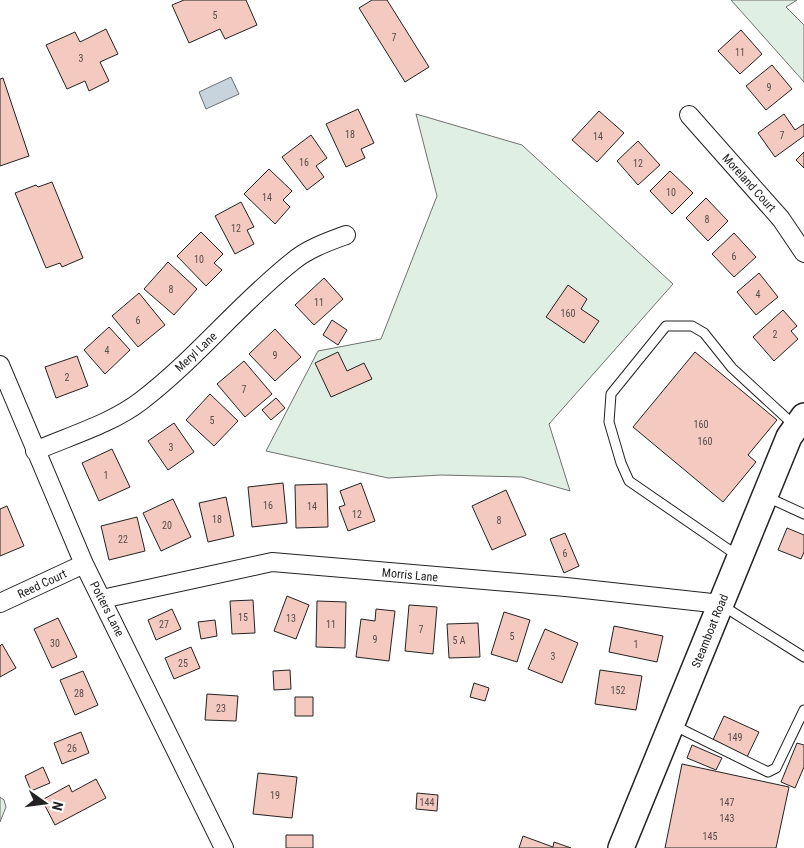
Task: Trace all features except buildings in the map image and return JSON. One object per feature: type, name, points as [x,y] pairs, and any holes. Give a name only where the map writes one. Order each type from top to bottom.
[{"type":"street","name":"Moreland Court","points":[[689,115],[781,219],[804,254]]},
{"type":"street","name":"Meryl Lane","points":[[35,451],[119,414],[140,402],[292,261],[321,245],[346,235]]},
{"type":"street","name":"Potters Lane","points":[[0,365],[84,564],[224,848]]},
{"type":"street","name":"Steamboat Road","points":[[621,848],[789,437],[800,422]]},
{"type":"street","name":"Morris Lane","points":[[102,599],[272,562],[566,587],[721,604]]},
{"type":"street","name":"Reed Court","points":[[0,603],[84,564]]},
{"type":"lane","points":[[740,557],[629,481],[609,422],[611,394],[666,326],[692,326],[704,334],[732,368],[800,422]]},
{"type":"lane","points":[[765,496],[804,514]]},
{"type":"lane","points":[[721,604],[804,657]]},
{"type":"lane","points":[[671,724],[768,772],[776,768],[804,710]]},
{"type":"green space","points":[[731,0],[797,0],[786,7],[804,25],[804,82]]},
{"type":"green space","points":[[416,114],[522,145],[673,284],[549,424],[570,491],[522,477],[441,475],[388,478],[266,451],[318,351],[381,339],[437,196]]},
{"type":"green space","points":[[0,797],[4,800],[6,807],[0,822]]},
{"type":"shaded area","points":[[231,77],[239,94],[206,109],[199,92]]}]
